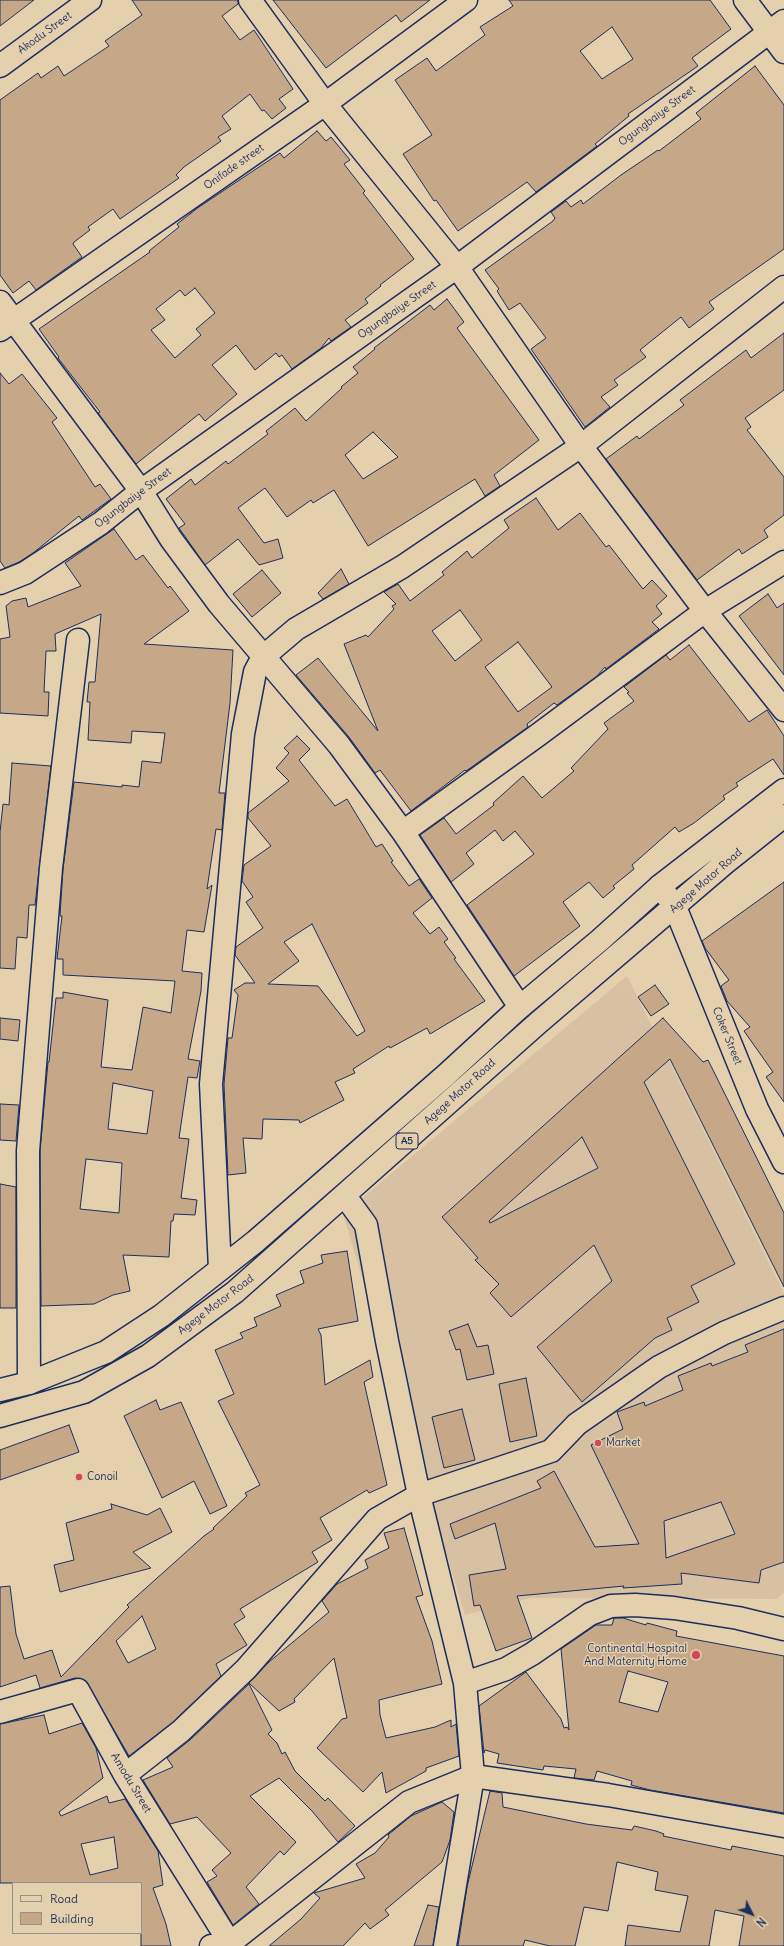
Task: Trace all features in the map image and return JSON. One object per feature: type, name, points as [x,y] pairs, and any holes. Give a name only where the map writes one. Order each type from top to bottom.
[{"type":"main road","name":"Akodu Street","points":[[0,66],[90,0]]},
{"type":"main road","points":[[250,0],[325,104],[458,267],[581,446],[705,611],[784,710]]},
{"type":"main road","name":"Onifade street","points":[[7,326],[325,104],[466,0]]},
{"type":"main road","points":[[745,0],[776,26],[784,52]]},
{"type":"main road","name":"Ogungbaiye Street","points":[[0,583],[25,573],[101,523],[141,491],[458,267],[776,26]]},
{"type":"main road","points":[[220,1269],[211,1084],[243,734],[255,672],[263,657],[296,629],[402,567],[581,446],[784,287]]},
{"type":"main road","points":[[0,302],[7,326],[141,491],[171,539],[219,604],[338,745],[402,832],[520,1007]]},
{"type":"main road","points":[[402,832],[538,735],[705,611],[784,562]]},
{"type":"main road","points":[[29,1383],[28,1151],[50,868],[78,640]]},
{"type":"main road","name":"Agege Motor Road","points":[[0,1390],[29,1383],[106,1352],[160,1316],[256,1241],[422,1096],[520,1007],[600,940],[660,886],[784,790]]},
{"type":"main road","name":"Agege Motor Road","points":[[0,1416],[84,1392],[148,1356],[235,1292],[345,1196],[538,1022],[725,863],[784,816]]},
{"type":"main road","name":"Coker Street","points":[[660,886],[675,907],[757,1109],[784,1162]]},
{"type":"main road","points":[[345,1196],[366,1225],[387,1341],[419,1495],[465,1683],[473,1776],[445,1946]]},
{"type":"main road","points":[[125,1774],[181,1731],[246,1669],[377,1519],[419,1495],[551,1451],[578,1424],[659,1367],[724,1333],[784,1308]]},
{"type":"main road","points":[[465,1683],[506,1669],[532,1654],[590,1614],[611,1606],[635,1605],[674,1608],[738,1618],[784,1629]]},
{"type":"main road","name":"Amodu Street","points":[[0,1712],[78,1690],[221,1944]]},
{"type":"main road","points":[[221,1944],[409,1802],[473,1776],[608,1795],[784,1826]]},
{"type":"shaded area","name":"Market","points":[[627,976],[784,1293],[784,1592],[777,1599],[530,1598],[465,1615],[343,1214]]},
{"type":"building","points":[[0,0],[34,0],[0,26]]},
{"type":"building","points":[[132,0],[238,0],[238,4],[222,16],[240,40],[254,30],[293,89],[279,99],[286,108],[272,119],[264,110],[262,111],[250,94],[222,116],[231,129],[218,137],[221,141],[184,167],[176,175],[179,178],[120,219],[113,209],[88,227],[90,230],[74,242],[73,244],[82,257],[36,290],[29,281],[13,293],[0,275],[0,100],[38,73],[41,78],[58,66],[64,76],[109,46],[105,41],[142,15]]},
{"type":"building","points":[[273,0],[430,0],[401,22],[396,15],[326,68]]},
{"type":"building","points":[[509,0],[710,0],[731,29],[692,58],[698,66],[628,114],[629,116],[595,144],[597,146],[536,192],[527,182],[458,231],[436,200],[434,201],[403,154],[432,135],[395,80],[427,58],[436,71],[485,35],[480,27],[513,6]],"holes":[[[612,27],[633,59],[602,79],[580,51]]]},
{"type":"building","points":[[755,66],[784,105],[784,249],[709,302],[714,309],[689,328],[681,317],[640,350],[646,357],[614,380],[618,385],[601,397],[610,407],[585,427],[531,349],[546,338],[520,303],[509,310],[497,291],[499,289],[485,270],[553,221],[555,218],[551,212],[566,201],[571,207],[581,200],[583,204],[621,175],[658,150],[659,151],[701,119],[696,113]]},
{"type":"building","points":[[317,131],[326,141],[331,137],[350,160],[344,164],[365,191],[363,193],[414,259],[380,285],[381,286],[365,299],[368,303],[345,320],[351,327],[331,341],[329,338],[321,348],[292,369],[282,355],[279,357],[276,353],[255,370],[236,345],[212,365],[237,394],[205,421],[199,414],[136,464],[98,413],[100,412],[58,358],[59,357],[39,329],[150,252],[149,251],[179,227],[177,224],[199,207],[280,153],[284,158]],"holes":[[[195,288],[215,313],[196,329],[201,335],[175,358],[151,330],[165,320],[156,309],[180,290],[185,296]]]},
{"type":"building","points":[[447,299],[464,322],[457,328],[539,440],[494,475],[500,486],[485,496],[475,479],[368,546],[334,490],[313,503],[311,500],[287,517],[265,488],[238,508],[264,543],[278,539],[283,558],[259,565],[238,539],[205,565],[179,528],[185,524],[166,499],[191,479],[195,485],[226,461],[228,464],[268,434],[266,431],[295,408],[306,421],[342,388],[341,387],[358,373],[353,367],[375,349],[374,348],[430,305],[434,310]],"holes":[[[373,432],[398,457],[363,479],[345,455]]]},
{"type":"building","points":[[784,333],[784,390],[745,418],[751,427],[747,430],[784,477],[784,515],[764,530],[768,537],[742,554],[739,549],[697,580],[606,459],[637,436],[639,439],[684,405],[680,400],[746,350],[751,358]]},
{"type":"building","points":[[0,373],[9,384],[22,374],[57,418],[52,422],[95,487],[100,484],[111,499],[82,520],[79,516],[33,553],[19,562],[5,568],[0,561]]},
{"type":"building","points":[[536,498],[558,530],[580,513],[606,547],[609,545],[643,589],[652,580],[667,596],[656,606],[662,614],[652,622],[659,629],[606,669],[605,667],[596,677],[557,705],[554,703],[527,724],[528,727],[466,771],[465,770],[411,811],[380,770],[375,773],[349,737],[296,675],[318,658],[378,731],[344,644],[366,635],[368,637],[394,609],[392,606],[396,604],[384,592],[398,584],[410,601],[444,575],[442,572],[467,551],[472,558],[509,528],[504,520]],"holes":[[[460,610],[482,640],[455,661],[432,631]],[[518,642],[552,687],[518,712],[485,667]]]},
{"type":"building","points":[[114,529],[136,560],[143,555],[168,588],[170,586],[189,611],[144,644],[233,650],[230,703],[219,793],[225,793],[222,830],[216,829],[207,889],[212,885],[204,932],[187,930],[182,971],[202,973],[201,991],[188,1059],[200,1061],[197,1078],[188,1077],[179,1138],[189,1139],[181,1198],[197,1200],[195,1215],[174,1214],[173,1221],[171,1221],[169,1257],[123,1255],[130,1291],[113,1295],[94,1304],[41,1306],[40,1151],[48,1062],[56,998],[63,998],[63,992],[108,1000],[101,1067],[132,1070],[143,1007],[171,1013],[175,981],[63,975],[63,959],[57,959],[62,916],[60,916],[63,869],[74,782],[122,787],[122,785],[139,787],[142,761],[161,763],[165,733],[132,731],[131,743],[88,740],[90,702],[87,702],[89,682],[95,682],[101,614],[55,634],[56,651],[46,651],[44,692],[49,692],[48,716],[0,713],[0,639],[10,637],[6,606],[12,601],[26,598],[28,607],[81,586],[65,563]],"holes":[[[113,1083],[153,1091],[147,1134],[108,1129]],[[86,1159],[122,1163],[119,1213],[80,1209]]]},
{"type":"building","points":[[341,569],[349,584],[323,599],[318,593]]},
{"type":"building","points":[[262,570],[281,593],[252,617],[233,594]]},
{"type":"building","points":[[768,594],[777,608],[784,603],[784,675],[739,616]]},
{"type":"building","points":[[689,645],[749,722],[767,710],[784,736],[784,775],[773,759],[736,783],[738,786],[723,796],[725,799],[694,823],[679,832],[675,827],[632,865],[634,869],[613,886],[615,888],[603,898],[589,882],[563,902],[580,926],[514,976],[467,905],[534,854],[515,831],[503,841],[495,830],[466,853],[474,864],[451,882],[420,835],[444,818],[456,834],[494,805],[493,803],[523,776],[542,798],[574,771],[571,768],[608,729],[604,723],[634,701],[624,687],[666,655],[670,660]]},
{"type":"building","points":[[297,736],[310,749],[299,760],[335,806],[347,799],[376,847],[382,844],[393,861],[391,862],[409,886],[419,879],[432,898],[413,913],[430,934],[439,927],[448,939],[444,942],[456,958],[454,959],[485,1001],[430,1034],[427,1028],[390,1048],[389,1046],[353,1069],[355,1073],[335,1082],[344,1100],[300,1123],[299,1120],[263,1119],[262,1139],[243,1138],[246,1173],[228,1175],[224,1084],[228,1038],[232,1038],[238,995],[234,990],[245,983],[255,983],[235,955],[236,947],[263,928],[246,902],[253,897],[242,881],[244,865],[271,846],[248,818],[248,813],[289,781],[276,768],[289,753],[284,748]],"holes":[[[312,924],[365,1031],[357,1036],[318,986],[268,984],[299,961],[284,942]]]},
{"type":"building","points":[[12,763],[51,766],[35,905],[29,905],[27,938],[17,937],[15,969],[0,968],[0,832],[3,804],[9,805]]},
{"type":"building","points":[[784,882],[784,1102],[766,1077],[773,1072],[744,1031],[750,1027],[727,1001],[721,986],[729,980],[705,948],[702,941]]},
{"type":"building","points":[[655,985],[669,1004],[651,1016],[638,997]]},
{"type":"building","points":[[0,1018],[20,1020],[18,1041],[0,1039]]},
{"type":"building","points":[[663,1018],[703,1062],[708,1060],[784,1213],[784,1287],[670,1059],[644,1082],[735,1264],[691,1286],[699,1302],[667,1318],[672,1330],[655,1338],[582,1402],[537,1347],[612,1281],[594,1245],[511,1317],[490,1293],[499,1284],[475,1260],[478,1258],[442,1217]],"holes":[[[582,1137],[598,1168],[490,1223],[489,1221]]]},
{"type":"building","points":[[0,1104],[19,1105],[16,1141],[0,1140]]},
{"type":"building","points":[[0,1184],[16,1187],[16,1308],[0,1308]]},
{"type":"building","points":[[347,1251],[358,1321],[318,1329],[321,1335],[325,1385],[370,1360],[373,1377],[364,1382],[387,1485],[369,1493],[367,1490],[320,1518],[332,1540],[312,1552],[318,1562],[240,1609],[245,1617],[234,1624],[247,1645],[216,1664],[221,1676],[173,1722],[129,1756],[85,1680],[75,1678],[40,1688],[36,1675],[0,1687],[0,1587],[10,1586],[16,1634],[24,1659],[52,1650],[61,1677],[129,1607],[127,1605],[204,1536],[214,1529],[213,1528],[247,1496],[245,1493],[260,1485],[218,1401],[234,1394],[215,1350],[243,1338],[240,1333],[257,1326],[254,1318],[281,1306],[276,1295],[304,1283],[300,1271],[323,1263],[321,1255]],"holes":[[[142,1616],[156,1649],[128,1663],[116,1641]]]},
{"type":"building","points":[[468,1324],[477,1347],[488,1345],[494,1374],[467,1380],[460,1349],[456,1350],[449,1331]]},
{"type":"building","points":[[784,1329],[784,1562],[761,1570],[759,1583],[681,1573],[682,1584],[623,1588],[624,1586],[517,1596],[532,1638],[496,1651],[480,1605],[474,1606],[469,1575],[506,1569],[495,1523],[455,1539],[450,1524],[541,1488],[537,1481],[554,1471],[595,1547],[639,1544],[591,1445],[623,1429],[617,1412],[644,1402],[645,1406],[683,1390],[678,1376],[711,1363],[712,1366],[748,1352],[745,1345]],"holes":[[[721,1502],[735,1534],[666,1558],[664,1521]]]},
{"type":"building","points":[[526,1378],[537,1436],[510,1442],[499,1384]]},
{"type":"building","points":[[156,1400],[160,1410],[181,1402],[227,1506],[210,1514],[194,1481],[162,1498],[124,1416]]},
{"type":"building","points":[[462,1409],[475,1460],[444,1468],[432,1417]]},
{"type":"building","points":[[69,1425],[79,1452],[0,1480],[0,1450]]},
{"type":"building","points":[[111,1504],[147,1515],[160,1508],[172,1532],[133,1552],[151,1568],[60,1592],[54,1565],[74,1560],[66,1523],[112,1509]]},
{"type":"building","points":[[404,1528],[423,1595],[416,1597],[432,1641],[442,1684],[379,1700],[380,1715],[386,1738],[435,1727],[451,1720],[451,1727],[456,1724],[459,1756],[426,1768],[426,1771],[386,1793],[382,1772],[363,1792],[317,1748],[342,1719],[347,1718],[334,1658],[294,1699],[295,1702],[279,1711],[249,1683],[269,1662],[329,1612],[322,1601],[337,1584],[368,1568],[365,1560],[389,1548],[384,1533]]},
{"type":"building","points":[[614,1618],[623,1618],[646,1625],[647,1623],[677,1631],[676,1636],[784,1656],[784,1813],[650,1790],[631,1785],[632,1781],[597,1771],[594,1780],[574,1778],[576,1769],[544,1766],[543,1770],[497,1763],[499,1754],[485,1750],[484,1753],[479,1706],[526,1672],[561,1719],[564,1728],[567,1727],[569,1730],[561,1649],[596,1625],[612,1625]],"holes":[[[628,1671],[668,1682],[658,1712],[619,1702]]]},
{"type":"building","points":[[249,1684],[272,1730],[268,1734],[277,1743],[282,1754],[285,1752],[295,1771],[325,1801],[328,1798],[355,1826],[338,1842],[312,1811],[279,1778],[250,1796],[296,1842],[284,1855],[280,1851],[246,1887],[259,1904],[233,1925],[207,1882],[217,1876],[212,1870],[231,1853],[197,1817],[170,1824],[143,1780],[173,1767],[167,1758],[190,1740]]},
{"type":"building","points":[[44,1715],[49,1734],[82,1723],[96,1748],[103,1778],[59,1812],[61,1816],[107,1796],[109,1803],[125,1799],[158,1851],[163,1885],[153,1888],[166,1924],[171,1946],[141,1946],[142,1882],[0,1883],[0,1724]],"holes":[[[114,1837],[118,1868],[90,1875],[81,1844]]]},
{"type":"building","points":[[490,1791],[502,1793],[503,1807],[586,1824],[632,1830],[634,1826],[656,1831],[664,1834],[663,1836],[731,1850],[732,1846],[784,1856],[784,1946],[739,1946],[744,1916],[715,1910],[709,1946],[625,1946],[628,1925],[680,1932],[688,1896],[655,1890],[658,1872],[617,1862],[608,1911],[584,1907],[575,1946],[550,1946],[525,1940],[523,1946],[458,1946],[467,1887]]},
{"type":"building","points":[[442,1802],[454,1812],[450,1840],[442,1862],[385,1910],[389,1915],[370,1929],[365,1923],[343,1946],[269,1946],[301,1919],[320,1898],[314,1893],[365,1878],[356,1864],[375,1853],[389,1837],[388,1835],[411,1816]]},
{"type":"building","points":[[428,1905],[439,1907],[433,1946],[414,1946]]},
{"type":"place","name":"Market","points":[[598,1443]]},
{"type":"place","name":"Conoil","points":[[79,1477]]},
{"type":"place","name":"Continental Hospital And Maternity Home","points":[[696,1655]]}]
